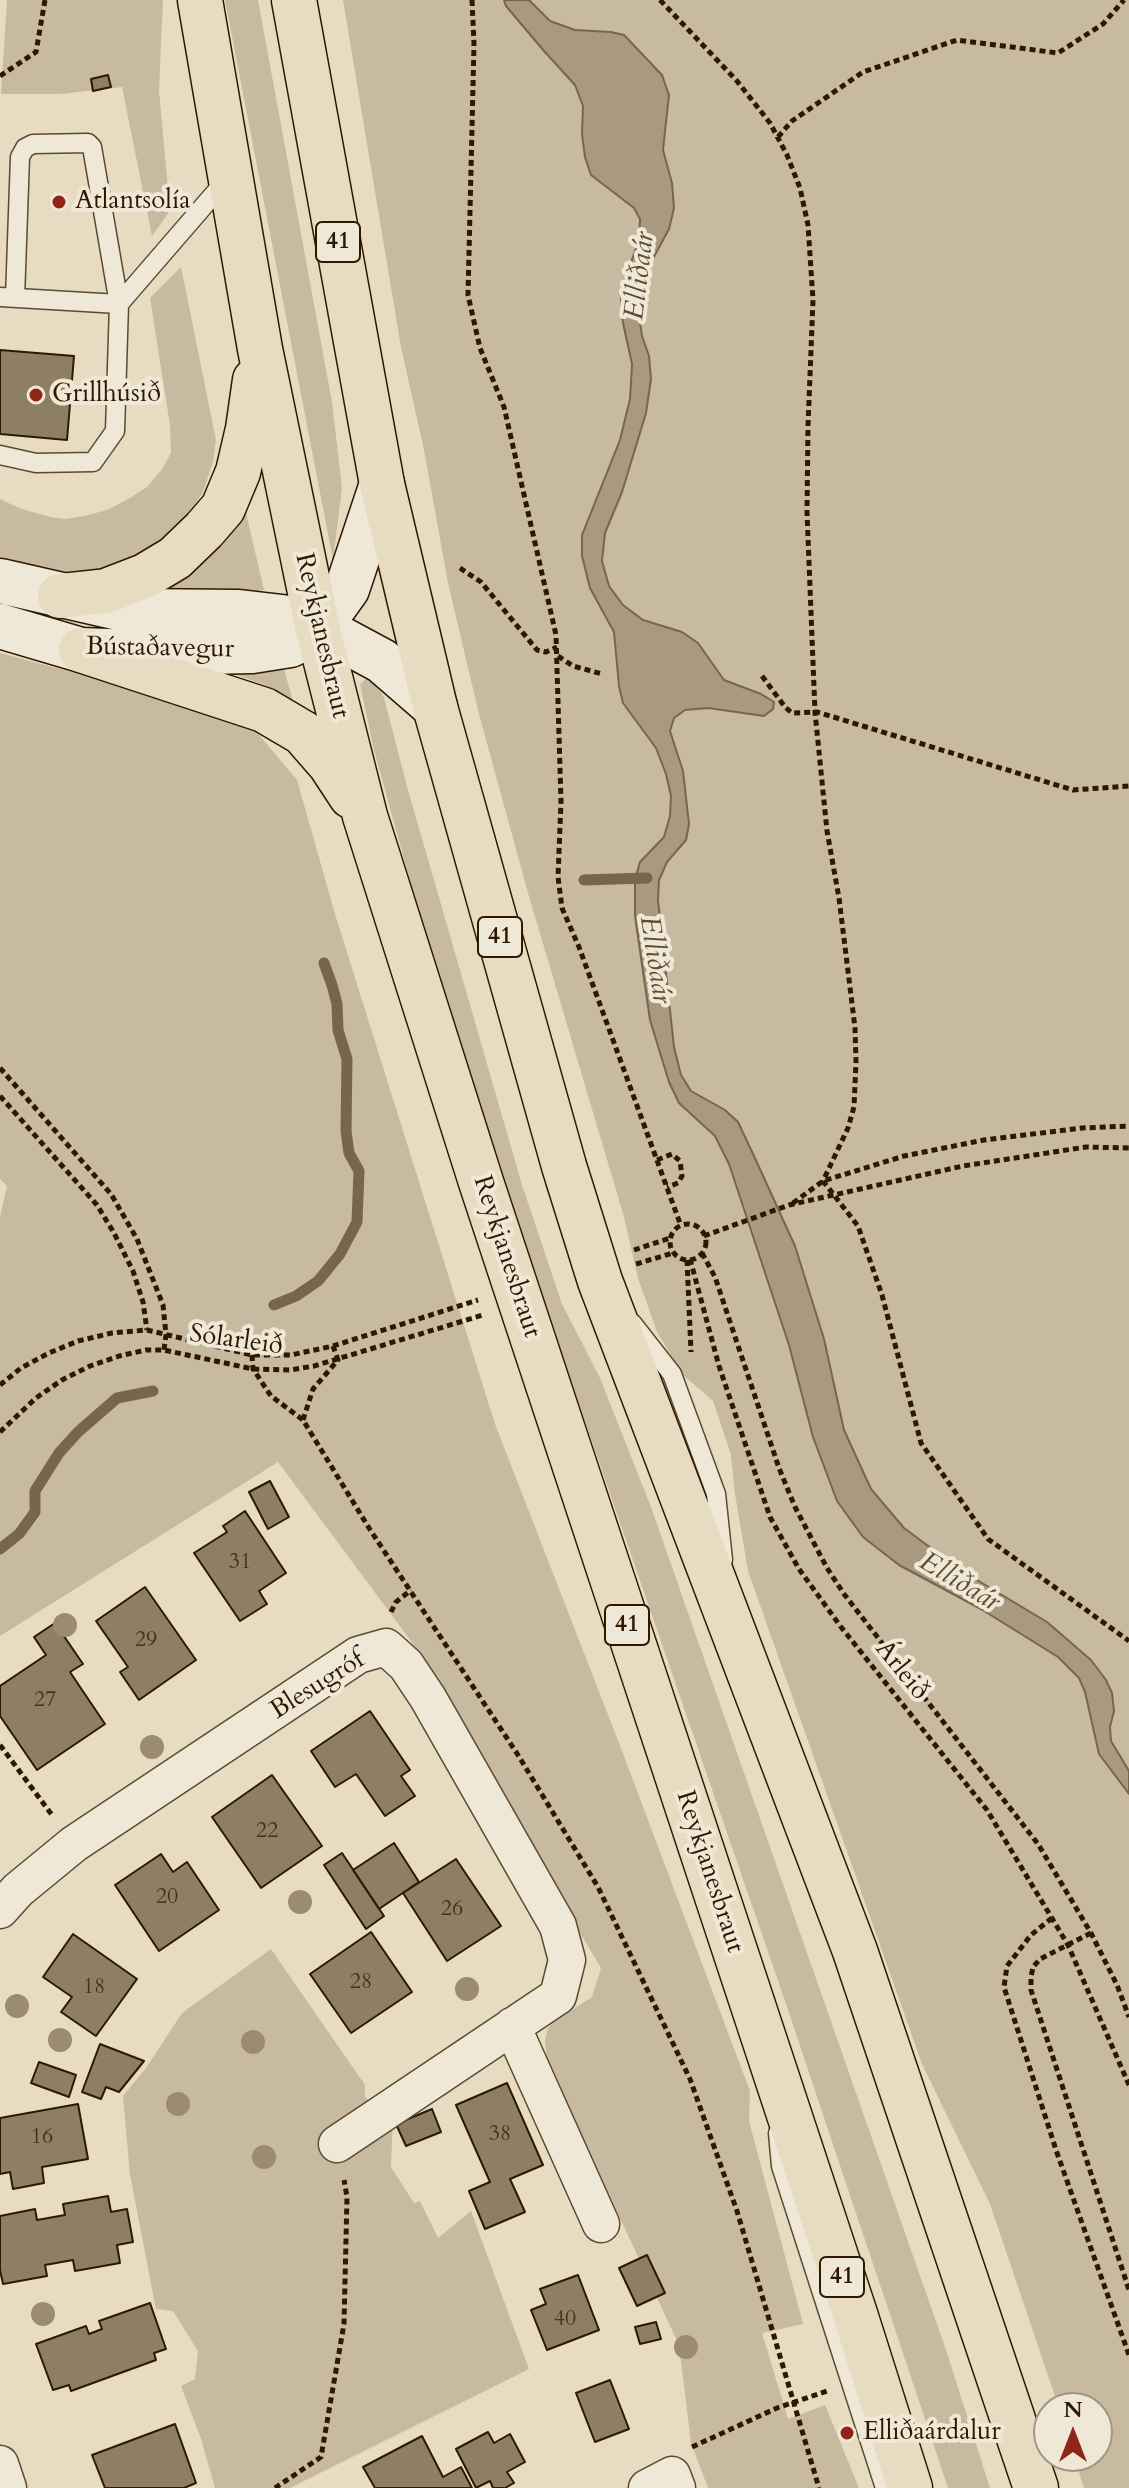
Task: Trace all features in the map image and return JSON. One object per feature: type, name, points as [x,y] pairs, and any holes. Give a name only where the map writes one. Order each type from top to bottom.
[{"type":"highway","name":"Reykjanesbraut","points":[[200,0],[260,349],[317,626],[365,816],[481,1182],[910,2488]]},
{"type":"highway","name":"41","points":[[294,0],[382,484],[435,707],[564,1166],[622,1265],[731,1626],[855,1951],[1036,2488]]},
{"type":"highway","points":[[60,596],[106,591],[145,576],[175,558],[223,508],[238,472],[260,349]]},
{"type":"highway","points":[[81,650],[264,710],[303,733],[330,764],[365,816]]},
{"type":"main road","name":"Bústaðavegur","points":[[0,626],[81,650],[160,653],[252,651],[290,645],[317,626],[338,604],[347,589],[382,484]]},
{"type":"main road","name":"Bústaðavegur","points":[[0,581],[132,611],[239,612],[282,617],[317,626],[382,661],[435,707]]},
{"type":"street","name":"Blesugróf","points":[[0,1910],[18,1890],[74,1844],[358,1655],[386,1647],[406,1665],[428,1698],[558,1926],[567,1960],[558,1996],[337,2144]]},
{"type":"street","points":[[512,2026],[601,2224]]},
{"type":"street","points":[[0,2464],[8,2488]]},
{"type":"street","points":[[647,2488],[672,2475],[677,2488]]},
{"type":"lane","points":[[0,455],[36,463],[93,462],[115,431],[119,304],[92,147],[83,142],[33,144],[25,148],[20,157],[7,297],[119,304]]},
{"type":"lane","points":[[119,304],[230,175]]},
{"type":"lane","points":[[773,2067],[781,2166],[885,2488]]},
{"type":"path","points":[[0,76],[36,52],[45,0]]},
{"type":"path","points":[[472,0],[474,44],[468,295],[480,348],[504,407],[557,647],[561,801],[558,877],[562,908],[681,1226]]},
{"type":"path","points":[[660,0],[737,81],[770,123],[800,188],[808,225],[813,300],[807,512],[815,712],[827,831],[839,898],[855,1028],[856,1062],[854,1107],[823,1181]]},
{"type":"path","points":[[778,137],[792,121],[863,72],[957,40],[1058,53],[1103,24],[1124,0]]},
{"type":"path","points":[[460,568],[481,582],[537,650],[546,652],[557,647]]},
{"type":"path","points":[[558,656],[573,666],[602,674]]},
{"type":"path","points":[[762,676],[792,713],[815,712],[1073,790],[1129,786]]},
{"type":"path","points":[[0,1068],[111,1194],[137,1239],[156,1283],[163,1305],[164,1350]]},
{"type":"path","points":[[0,1096],[103,1215],[133,1271],[143,1302],[147,1330]]},
{"type":"path","points":[[789,1205],[823,1181],[904,1156],[984,1140],[1082,1128],[1129,1126]]},
{"type":"path","points":[[704,1236],[789,1205],[963,1166],[1086,1147],[1129,1148]]},
{"type":"path","points":[[657,1160],[672,1154],[680,1161],[682,1176],[678,1183],[667,1187]]},
{"type":"path","points":[[823,1181],[858,1226],[882,1295],[921,1443],[988,1539],[1129,1641]]},
{"type":"path","points":[[622,1265],[670,1238],[676,1228],[686,1225],[697,1227],[704,1236],[705,1245],[702,1253],[689,1260]]},
{"type":"path","points":[[670,1238],[673,1253]]},
{"type":"path","points":[[622,1265],[673,1253],[689,1260]]},
{"type":"path","name":"Árleið","points":[[702,1253],[715,1277],[779,1468],[795,1507],[827,1568],[1038,1844],[1091,1933],[1129,2017]]},
{"type":"path","points":[[689,1260],[691,1346]]},
{"type":"path","name":"Árleið","points":[[689,1260],[719,1366],[770,1517],[799,1569],[847,1636],[987,1810],[1068,1945],[1129,2085]]},
{"type":"path","name":"Sólarleið","points":[[0,1385],[35,1360],[78,1341],[112,1333],[147,1330],[252,1355],[291,1355],[333,1346],[478,1300]]},
{"type":"path","name":"Sólarleið","points":[[0,1432],[36,1398],[62,1380],[90,1366],[146,1350],[164,1350],[253,1369],[290,1370],[338,1360],[483,1315]]},
{"type":"path","points":[[303,1420],[313,1389],[338,1360],[333,1346]]},
{"type":"path","points":[[252,1355],[253,1369]]},
{"type":"path","points":[[0,1745],[74,1844]]},
{"type":"path","points":[[1052,1918],[1017,1951],[1007,1966],[1004,1987],[1056,2150],[1129,2355]]},
{"type":"path","points":[[1091,1933],[1040,1959],[1033,1967],[1031,1990],[1129,2290]]},
{"type":"path","points":[[275,2488],[321,2457],[329,2413],[346,2306],[347,2197],[337,2144]]},
{"type":"path","points":[[723,2432],[812,2396]]},
{"type":"shaded area","points":[[7,0],[163,0],[159,90],[170,211],[152,236],[122,87],[61,94],[1,94]]},
{"type":"shaded area","points":[[225,0],[258,0],[332,402],[342,488],[333,560]]},
{"type":"shaded area","name":"Elliðaárdalur","points":[[343,0],[1129,0],[1129,2488],[1084,2488],[1079,2472],[1113,2472],[1113,2392],[1054,2392],[990,2204],[922,2064],[748,1571],[731,1455],[713,1401],[683,1375],[675,1362],[657,1332],[638,1278],[624,1217],[528,893],[479,714],[448,583],[424,450],[401,347]]},
{"type":"shaded area","points":[[181,267],[216,440],[213,462],[203,492],[186,520],[133,560],[103,570],[48,575],[0,562],[0,499],[50,517],[65,519],[84,516],[107,510],[130,498],[147,487],[162,469],[171,453],[170,425],[150,298]]},
{"type":"shaded area","points":[[243,500],[264,590],[207,599],[145,591]]},
{"type":"shaded area","points":[[0,653],[245,718],[297,780],[335,914],[495,1424],[750,2091],[749,2121],[803,2324],[762,2333],[788,2419],[825,2405],[859,2488],[708,2488],[691,2443],[679,2345],[547,2061],[545,2041],[548,2028],[592,1997],[601,1968],[436,1691],[411,1641],[278,1462],[0,1636],[0,1217],[7,1186],[0,1179]]},
{"type":"shaded area","points":[[282,662],[293,701],[267,686],[221,669]]},
{"type":"shaded area","points":[[366,679],[375,680],[384,698],[522,1185],[562,1304],[600,1378],[651,1507],[946,2350],[990,2488],[948,2488],[785,2001],[455,1044],[374,750],[360,684]]},
{"type":"shaded area","points":[[271,1949],[365,2085],[365,2097],[393,2119],[391,2167],[414,2203],[420,2201],[438,2238],[471,2211],[529,2369],[290,2488],[215,2488],[181,2386],[195,2379],[198,2351],[173,2311],[156,2309],[130,2175],[123,2096],[146,2068],[182,2013]]},
{"type":"water","name":"Elliðaár","points":[[504,0],[529,0],[550,21],[575,30],[624,35],[662,75],[669,95],[663,150],[672,183],[674,208],[669,229],[650,264],[642,292],[639,316],[651,379],[646,413],[622,492],[605,533],[602,561],[609,586],[623,605],[643,620],[682,632],[698,643],[724,680],[774,702],[773,709],[764,716],[708,708],[685,710],[674,718],[670,731],[683,771],[689,824],[686,840],[667,862],[659,880],[658,900],[674,1047],[681,1075],[691,1091],[725,1110],[738,1122],[754,1156],[795,1246],[824,1339],[844,1430],[871,1489],[904,1528],[962,1571],[1047,1622],[1091,1660],[1112,1693],[1111,1741],[1129,1771],[1129,1794],[1099,1754],[1079,1678],[1058,1657],[981,1609],[899,1565],[863,1537],[837,1501],[813,1437],[789,1345],[729,1164],[715,1136],[679,1103],[669,1082],[650,1020],[635,916],[635,880],[640,862],[664,837],[671,796],[656,748],[623,703],[614,632],[590,588],[582,556],[582,535],[620,440],[630,399],[632,364],[621,300],[639,240],[640,219],[634,208],[591,175],[582,134],[583,106],[575,85]]},
{"type":"building","points":[[108,75],[111,87],[93,91],[91,79]]},
{"type":"building","name":"Grillhúsið","points":[[0,350],[74,356],[67,440],[0,434]]},
{"type":"building","points":[[270,1481],[289,1517],[268,1529],[249,1492]]},
{"type":"building","points":[[245,1511],[286,1573],[259,1591],[267,1604],[240,1621],[194,1553],[227,1532],[223,1526]]},
{"type":"building","points":[[145,1587],[196,1660],[139,1700],[120,1672],[128,1667],[96,1621]]},
{"type":"building","points":[[55,1623],[83,1664],[70,1672],[105,1724],[37,1770],[0,1716],[0,1686],[46,1655],[34,1637]]},
{"type":"building","points":[[370,1711],[410,1770],[401,1776],[415,1796],[385,1816],[356,1774],[335,1787],[311,1751]]},
{"type":"building","points":[[272,1775],[322,1846],[261,1888],[212,1817]]},
{"type":"building","points":[[394,1843],[419,1882],[379,1909],[353,1870]]},
{"type":"building","points":[[342,1853],[384,1916],[366,1929],[324,1865]]},
{"type":"building","points":[[161,1854],[173,1872],[187,1862],[219,1910],[159,1951],[115,1885]]},
{"type":"building","points":[[456,1859],[501,1926],[447,1961],[403,1893]]},
{"type":"building","points":[[371,1932],[412,1992],[351,2033],[310,1974]]},
{"type":"building","points":[[73,1934],[137,1979],[96,2036],[61,2012],[72,1997],[43,1977]]},
{"type":"building","points":[[100,2044],[144,2061],[119,2092],[106,2087],[101,2099],[82,2092]]},
{"type":"building","points":[[39,2062],[76,2075],[69,2097],[31,2083]]},
{"type":"building","points":[[507,2083],[543,2165],[510,2179],[525,2212],[485,2229],[469,2191],[490,2182],[456,2105]]},
{"type":"building","points":[[78,2104],[88,2159],[42,2167],[44,2183],[13,2189],[10,2172],[0,2174],[0,2118]]},
{"type":"building","points":[[432,2109],[441,2132],[406,2146],[396,2124]]},
{"type":"building","points":[[108,2196],[111,2212],[127,2209],[133,2242],[117,2245],[120,2263],[75,2271],[73,2260],[45,2265],[47,2276],[3,2284],[0,2216],[35,2209],[37,2220],[65,2215],[63,2204]]},
{"type":"building","points":[[647,2255],[665,2293],[637,2306],[619,2268]]},
{"type":"building","points":[[578,2275],[599,2330],[547,2350],[531,2310],[546,2304],[540,2289]]},
{"type":"building","points":[[150,2303],[166,2349],[154,2353],[156,2360],[71,2391],[69,2385],[53,2390],[36,2344],[86,2326],[89,2334],[102,2329],[99,2321]]},
{"type":"building","points":[[656,2322],[661,2339],[640,2344],[635,2327]]},
{"type":"building","points":[[610,2380],[629,2429],[595,2442],[576,2393]]},
{"type":"building","points":[[175,2424],[196,2483],[184,2488],[105,2488],[92,2455]]},
{"type":"building","points":[[488,2432],[494,2443],[510,2434],[525,2462],[507,2472],[514,2483],[505,2488],[493,2488],[490,2481],[476,2488],[456,2449]]},
{"type":"building","points":[[422,2436],[443,2477],[461,2467],[472,2488],[375,2488],[363,2467]]},
{"type":"waterway","points":[[584,880],[647,878]]},
{"type":"waterway","points":[[274,1305],[296,1296],[318,1281],[340,1254],[357,1222],[359,1171],[349,1153],[346,1131],[347,1059],[338,1030],[337,1004],[324,963]]},
{"type":"waterway","points":[[0,1549],[19,1534],[35,1512],[35,1491],[59,1453],[78,1432],[117,1398],[153,1391]]},
{"type":"place","name":"Atlantsolía","points":[[59,202]]},
{"type":"place","name":"Grillhúsið","points":[[36,395]]},
{"type":"place","name":"Elliðaárdalur","points":[[847,2433]]}]
